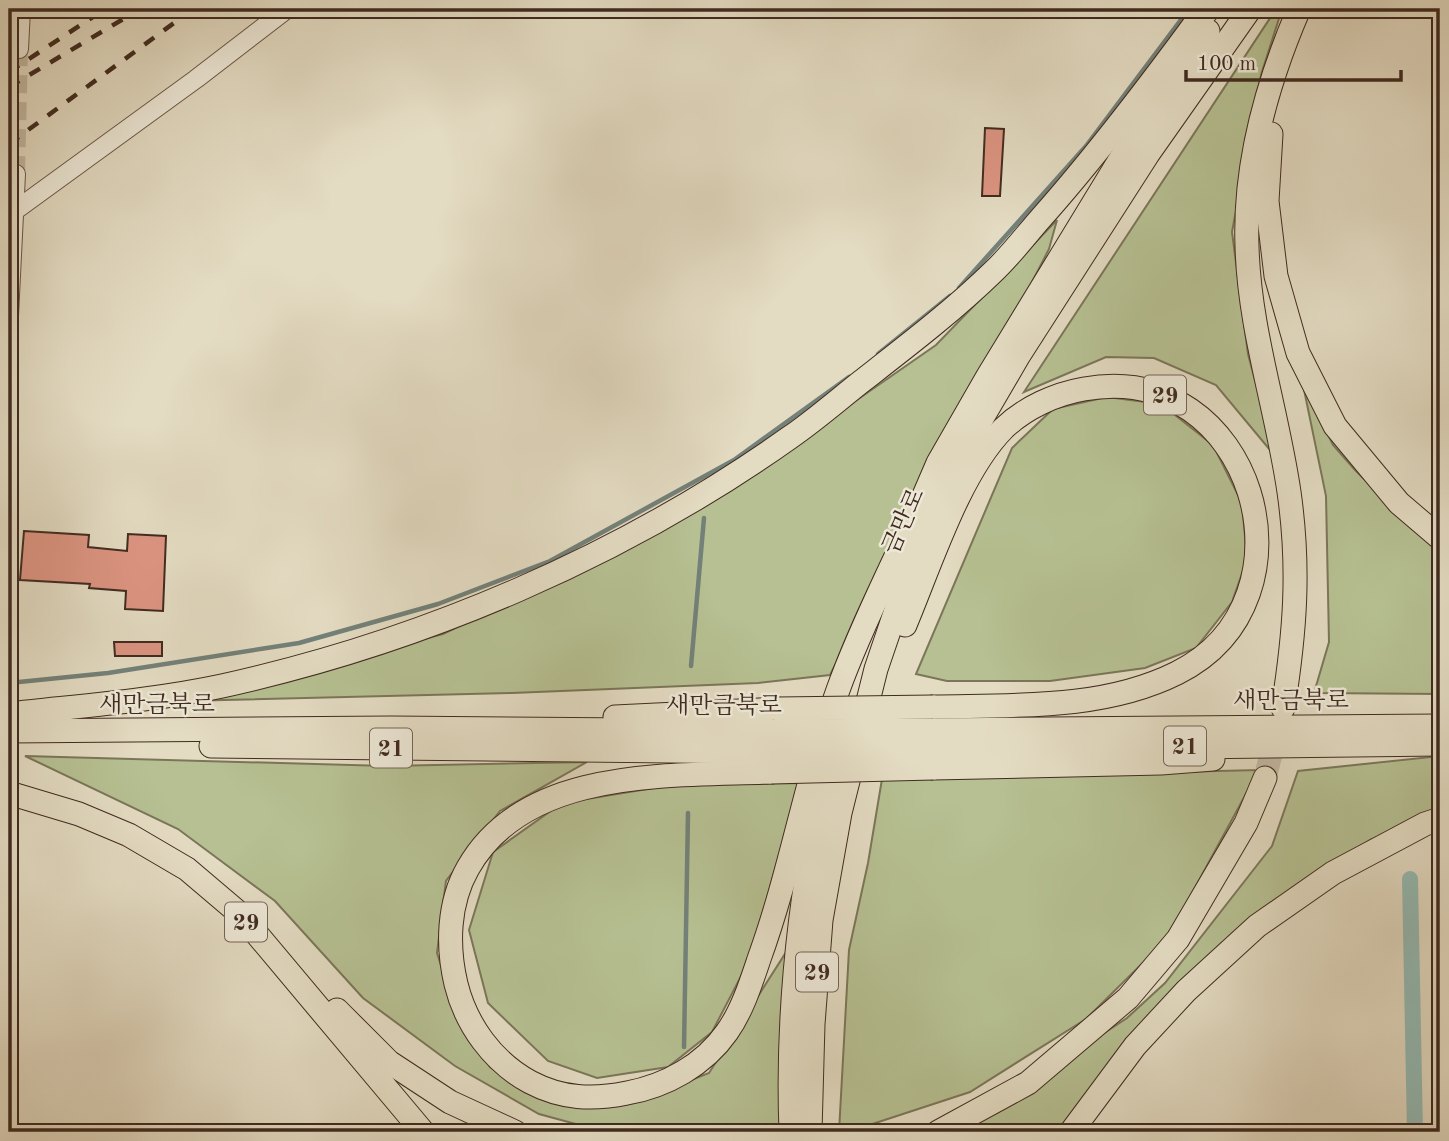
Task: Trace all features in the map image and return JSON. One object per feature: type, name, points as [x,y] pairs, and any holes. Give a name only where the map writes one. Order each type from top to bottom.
[{"type":"highway","points":[[9,714],[220,686],[346,653],[427,627],[501,598],[582,560],[722,482],[789,438],[921,336],[995,270],[1077,177],[1209,9]]},
{"type":"highway","name":"금만로","points":[[791,1132],[790,1073],[803,906],[817,820],[875,611],[938,463],[988,376],[1121,158],[1224,9]]},
{"type":"highway","name":"금만로","points":[[810,1132],[813,1024],[821,920],[840,813],[876,669],[907,578],[960,456],[1018,355],[1148,154],[1250,9]]},
{"type":"highway","points":[[1283,708],[1297,591],[1294,541],[1280,440],[1260,354],[1247,246],[1250,178],[1264,107],[1287,36],[1299,9]]},
{"type":"highway","points":[[1310,9],[1284,72],[1270,142],[1268,201],[1276,276],[1298,352],[1335,426],[1399,503],[1440,538]]},
{"type":"highway","name":"29","points":[[774,741],[933,707],[1047,704],[1105,696],[1143,688],[1200,660],[1237,618],[1251,587],[1256,558],[1258,526],[1251,496],[1238,463],[1219,436],[1194,412],[1169,396],[1135,387],[1102,385],[1069,391],[1033,407],[1004,428],[983,454],[958,496],[905,626],[840,813]]},
{"type":"highway","points":[[905,537],[838,690],[807,794],[791,860],[765,942],[749,989],[728,1032],[698,1063],[668,1081],[634,1092],[601,1098],[551,1093],[516,1074],[486,1046],[462,1008],[451,965],[450,922],[459,883],[478,850],[509,819],[539,802],[571,791],[626,780],[774,741],[931,750]]},
{"type":"highway","name":"새만금북로","points":[[931,750],[1440,726]]},
{"type":"highway","name":"새만금북로","points":[[9,732],[391,728],[774,741],[931,750],[1440,744]]},
{"type":"highway","name":"새만금북로","points":[[9,747],[774,741]]},
{"type":"highway","points":[[938,1132],[1028,1083],[1128,998],[1178,939],[1246,823],[1265,778]]},
{"type":"highway","name":"29","points":[[9,793],[79,814],[129,835],[187,869],[240,915],[423,1132]]},
{"type":"highway","points":[[1071,1132],[1135,1046],[1186,991],[1257,926],[1333,873],[1425,824],[1440,819]]},
{"type":"highway","points":[[240,915],[389,1062],[450,1102],[515,1132]]},
{"type":"street","points":[[19,49],[21,9]]},
{"type":"street","points":[[11,214],[287,9]]},
{"type":"street","points":[[9,316],[11,214],[16,174]]},
{"type":"green space","points":[[1276,9],[1282,9],[1261,75],[1232,232],[1248,354],[1275,456],[1216,385],[1154,358],[1106,357],[1024,392]]},
{"type":"green space","points":[[1057,220],[1049,249],[830,675],[758,683],[512,693],[183,701],[443,634],[697,511],[936,345]]},
{"type":"green space","points":[[1302,380],[1333,445],[1440,554],[1440,694],[1314,693],[1329,642],[1326,496]]},
{"type":"green space","points":[[1107,397],[1161,404],[1213,445],[1242,503],[1247,559],[1232,602],[1196,648],[1145,668],[1050,681],[947,681],[916,674],[1012,448],[1053,409]]},
{"type":"green space","points":[[25,756],[387,766],[587,762],[500,811],[446,881],[437,953],[457,1015],[490,1067],[531,1094],[599,1108],[649,1097],[709,1073],[790,946],[782,1132],[605,1132],[539,1114],[455,1066],[363,998],[275,901],[178,829]]},
{"type":"green space","points":[[1440,756],[1440,813],[1370,840],[1200,967],[1068,1132],[954,1132],[1127,1018],[1165,983],[1272,846],[1298,771]]},
{"type":"green space","points":[[1259,770],[1167,939],[1086,1019],[970,1092],[848,1132],[839,1132],[849,950],[868,863],[882,779]]},
{"type":"green space","points":[[799,783],[750,959],[712,1032],[668,1067],[597,1078],[548,1061],[488,1003],[469,930],[493,852],[562,803],[672,785]]},
{"type":"building","points":[[985,128],[1004,129],[1000,196],[982,196]]},
{"type":"building","points":[[24,531],[89,535],[88,547],[127,551],[128,534],[166,536],[163,611],[125,609],[126,591],[89,588],[90,584],[20,580]]},
{"type":"building","points":[[114,642],[162,642],[162,656],[115,656]]},
{"type":"waterway","points":[[9,9],[9,18]]},
{"type":"waterway","points":[[959,288],[1086,146],[1189,9]]},
{"type":"waterway","points":[[878,354],[950,296]]},
{"type":"waterway","points":[[9,683],[108,673],[299,643],[438,604],[550,561],[734,460],[849,377]]},
{"type":"waterway","points":[[691,666],[704,518]]},
{"type":"waterway","points":[[684,1047],[688,813]]},
{"type":"waterway","points":[[1410,879],[1415,1132]]},
{"type":"tunnel","points":[[16,174],[19,49]]},
{"type":"tunnel","points":[[1265,778],[1278,727]]},
{"type":"railway","points":[[9,72],[105,9]]},
{"type":"railway","points":[[9,87],[140,9]]},
{"type":"railway","points":[[9,144],[193,9]]}]
